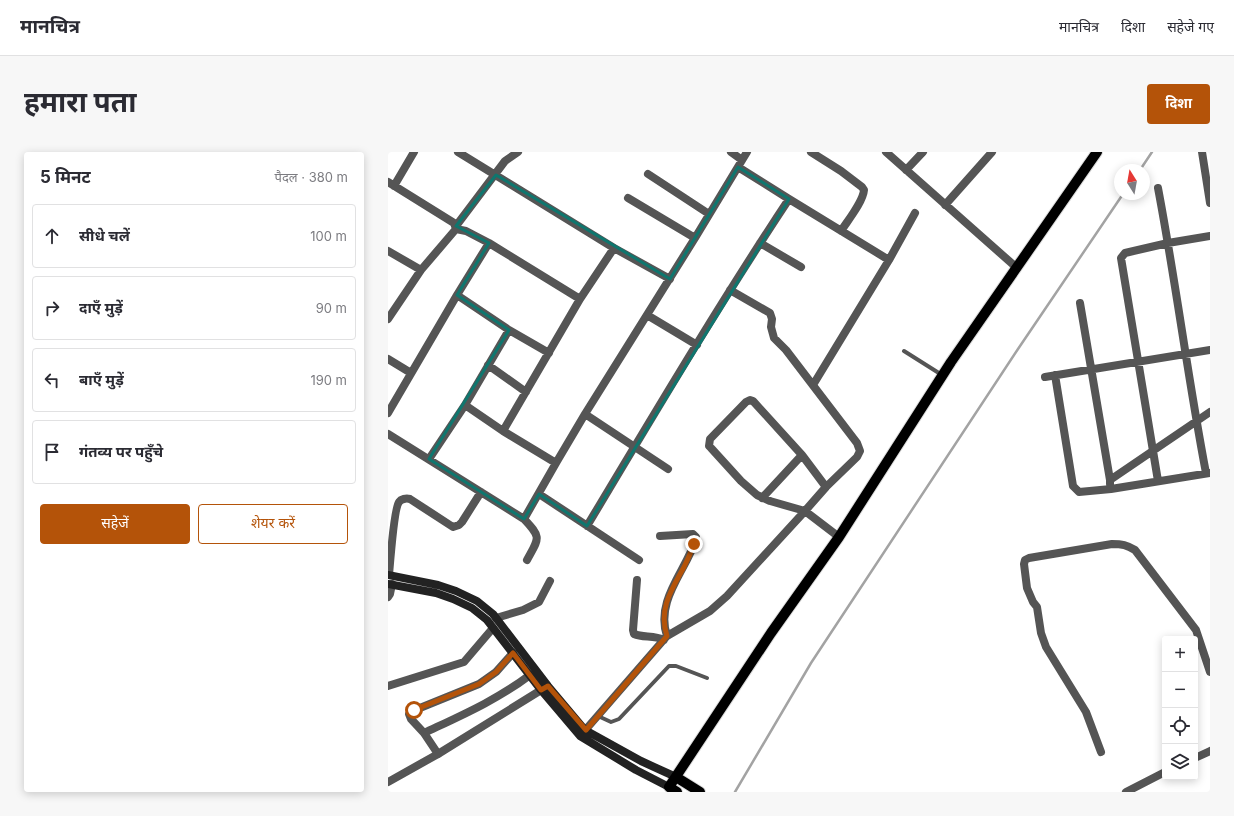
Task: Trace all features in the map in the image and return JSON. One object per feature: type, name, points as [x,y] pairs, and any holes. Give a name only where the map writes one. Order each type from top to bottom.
[{"type":"main road","points":[[388,575],[438,585],[456,591],[477,601],[496,618],[545,688],[583,733],[636,770],[673,790],[676,777],[771,633],[839,537],[943,376],[1097,152]]},
{"type":"main road","points":[[390,584],[436,593],[472,608],[493,628],[530,675],[545,688]]},
{"type":"main road","points":[[583,733],[676,777],[696,789]]},
{"type":"street","points":[[414,152],[391,184],[454,223],[456,227],[466,230],[489,243],[580,299]]},
{"type":"street","points":[[458,152],[614,248],[670,279]]},
{"type":"street","points":[[388,319],[421,270],[456,227],[505,161],[518,152]]},
{"type":"street","points":[[731,152],[740,163],[789,199],[889,260]]},
{"type":"street","points":[[524,519],[585,414],[670,279],[747,152]]},
{"type":"street","points":[[811,152],[841,170],[864,190],[864,195],[841,231]]},
{"type":"street","points":[[886,152],[1017,268]]},
{"type":"street","points":[[906,170],[923,152]]},
{"type":"street","points":[[946,205],[992,152]]},
{"type":"street","points":[[1202,152],[1210,203]]},
{"type":"street","points":[[648,174],[710,214]]},
{"type":"street","points":[[1055,375],[1073,486],[1079,492],[1110,485],[1158,481],[1208,473],[1196,422],[1158,188]]},
{"type":"street","points":[[628,198],[695,238]]},
{"type":"street","points":[[587,526],[730,290],[789,199]]},
{"type":"street","points":[[813,385],[889,260],[915,213]]},
{"type":"street","points":[[1158,481],[1121,258],[1125,253],[1168,243],[1210,236]]},
{"type":"street","points":[[388,413],[489,243]]},
{"type":"street","points":[[760,244],[801,267]]},
{"type":"street","points":[[504,431],[580,299],[614,248]]},
{"type":"street","points":[[388,251],[421,270]]},
{"type":"street","points":[[583,733],[665,638],[710,611],[727,596],[826,487],[854,460],[860,451],[857,443],[813,385],[786,350],[774,338],[770,314],[730,290]]},
{"type":"street","points":[[457,295],[509,330],[549,353]]},
{"type":"street","points":[[1080,303],[1110,485]]},
{"type":"street","points":[[647,314],[697,345]]},
{"type":"street","points":[[429,459],[465,405],[509,330]]},
{"type":"street","points":[[1045,377],[1210,350]]},
{"type":"street","points":[[388,359],[411,373]]},
{"type":"street","points":[[488,365],[526,392]]},
{"type":"street","points":[[826,487],[802,455],[755,402],[750,400],[746,402],[712,436],[709,442],[711,448],[756,495],[805,511],[839,537]]},
{"type":"street","points":[[465,405],[556,463]]},
{"type":"street","points":[[1110,485],[1153,452],[1210,412]]},
{"type":"street","points":[[585,414],[668,469]]},
{"type":"street","points":[[388,434],[524,519],[537,536],[537,541],[527,560]]},
{"type":"street","points":[[762,498],[802,455]]},
{"type":"street","points":[[388,575],[395,516],[397,504],[400,501],[407,498],[410,499],[453,527],[462,522],[481,492]]},
{"type":"street","points":[[539,494],[639,560]]},
{"type":"street","points":[[660,536],[693,534],[696,537],[685,565],[670,592],[666,603],[664,623],[665,638]]},
{"type":"street","points":[[1100,752],[1086,712],[1046,647],[1041,633],[1037,607],[1033,602],[1027,588],[1024,564],[1025,560],[1029,558],[1112,544],[1123,544],[1129,546],[1140,555],[1196,630],[1210,672]]},
{"type":"street","points":[[636,580],[634,634],[665,638]]},
{"type":"street","points":[[496,618],[523,610],[539,602],[550,581]]},
{"type":"street","points":[[388,597],[390,594],[390,584]]},
{"type":"street","points":[[388,686],[464,662],[493,628]]},
{"type":"street","points":[[438,754],[424,733],[410,717],[410,712],[479,684],[496,672],[513,653]]},
{"type":"street","points":[[424,733],[492,700],[512,689],[530,675]]},
{"type":"street","points":[[388,782],[438,754],[545,688]]},
{"type":"street","points":[[1198,757],[1210,751]]},
{"type":"street","points":[[1126,792],[1162,774]]},
{"type":"lane","points":[[904,351],[943,376]]},
{"type":"lane","points":[[598,716],[611,722],[619,719],[669,666],[676,666],[708,678]]},
{"type":"highlighted area","points":[[738,167],[789,199],[587,526],[539,494],[524,519],[429,459],[509,330],[457,295],[489,243],[456,226],[496,175],[670,279]]},
{"type":"waterway","points":[[1144,164],[1152,152]]},
{"type":"waterway","points":[[735,792],[811,663],[1018,349],[1119,200]]},
{"type":"route","points":[[414,710],[479,684],[492,676],[513,653],[541,690],[548,686],[586,730],[667,636],[664,623],[666,603],[694,544]]}]
